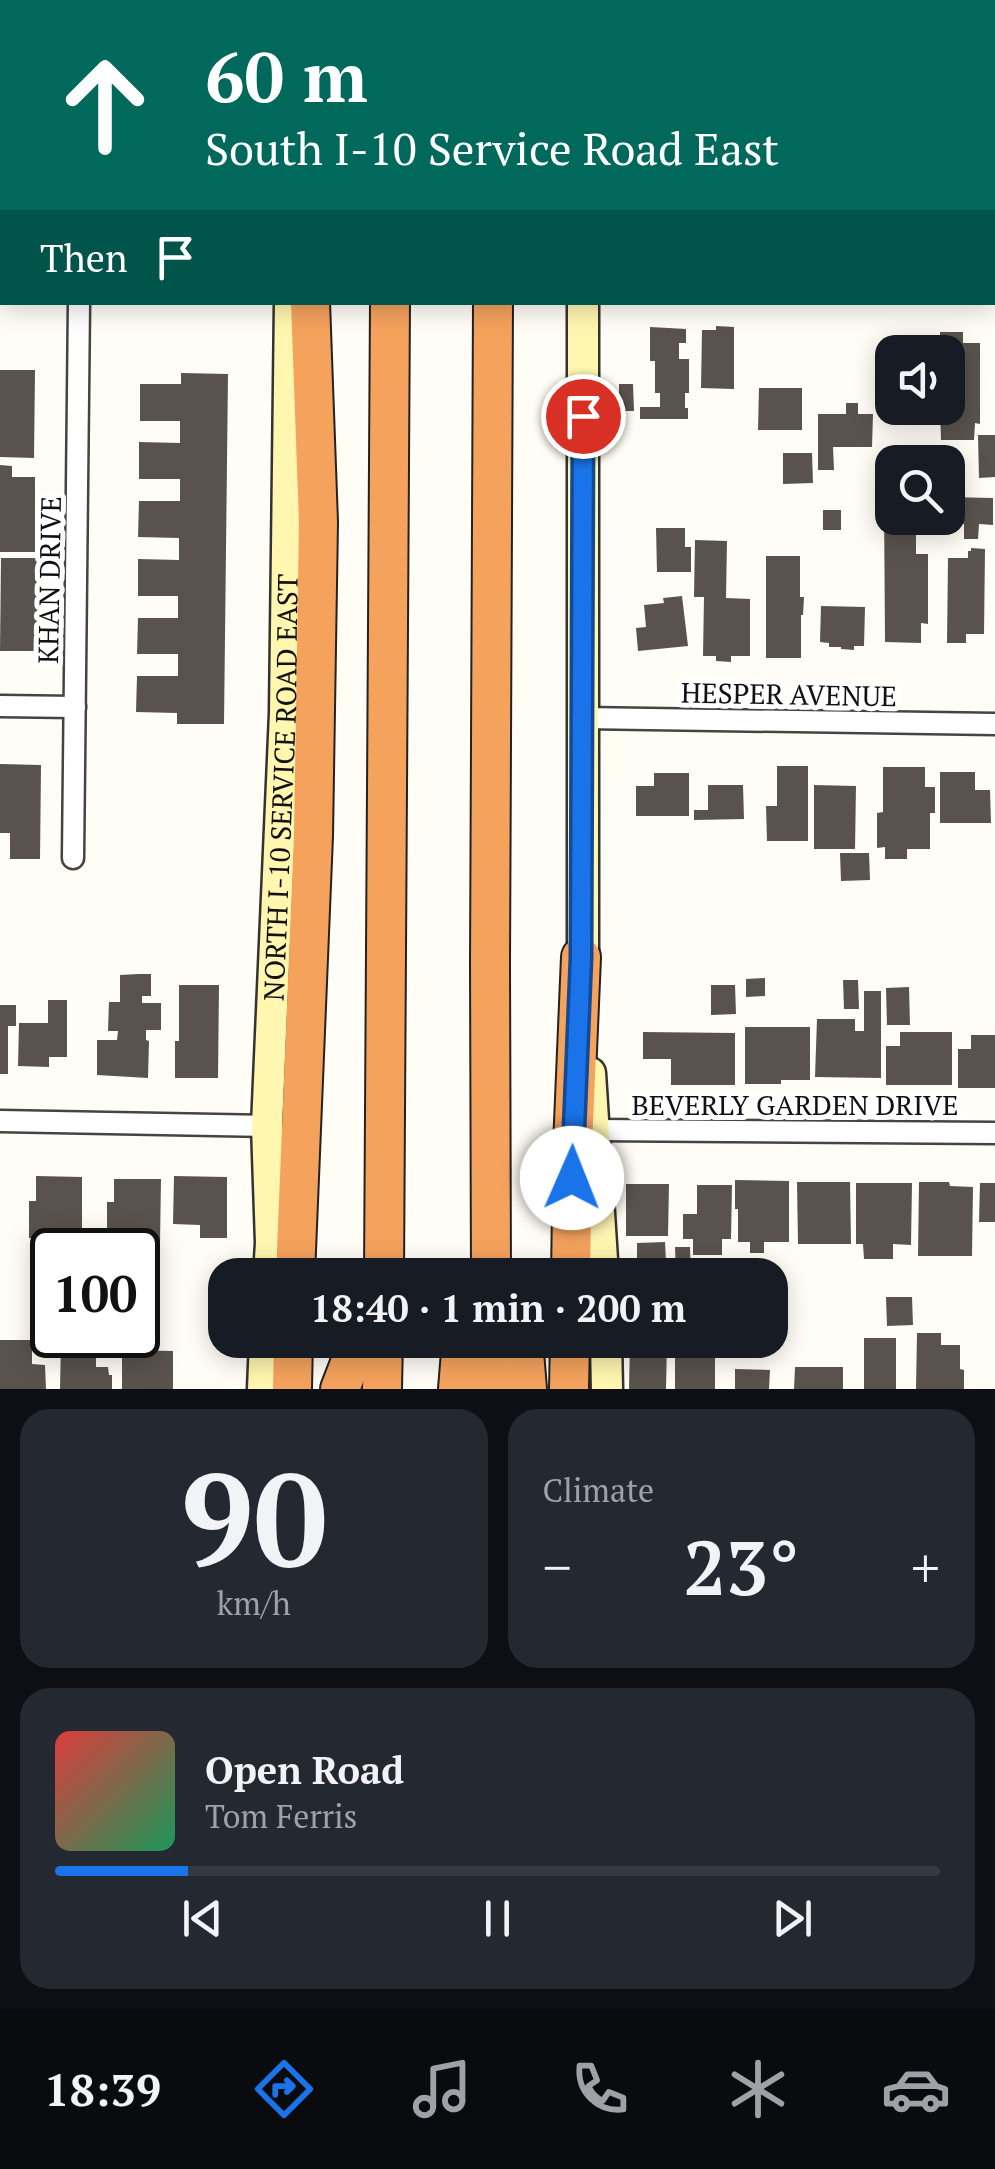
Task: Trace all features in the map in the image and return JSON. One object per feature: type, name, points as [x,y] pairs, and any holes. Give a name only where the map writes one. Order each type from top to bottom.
[{"type":"highway","points":[[296,1258],[314,836],[318,522],[310,305]]},
{"type":"highway","points":[[384,1258],[390,305]]},
{"type":"highway","points":[[491,1258],[493,305]]},
{"type":"highway","points":[[571,1258],[581,958]]},
{"type":"highway","points":[[468,1258],[490,964]]},
{"type":"highway","points":[[490,964],[516,1258]]},
{"type":"highway","points":[[292,1389],[293,1358]]},
{"type":"highway","points":[[340,1389],[351,1358]]},
{"type":"highway","points":[[382,1358],[382,1389]]},
{"type":"highway","points":[[458,1389],[461,1358]]},
{"type":"highway","points":[[491,1358],[491,1389]]},
{"type":"highway","points":[[524,1358],[527,1389]]},
{"type":"highway","points":[[569,1389],[570,1358]]},
{"type":"street","name":"KHAN DRIVE","points":[[74,858],[79,305]]},
{"type":"street","name":"NORTH I-10 SERVICE ROAD EAST","points":[[269,1258],[267,1126],[285,714],[290,305]]},
{"type":"street","points":[[584,305],[581,958],[602,1258]]},
{"type":"street","points":[[0,706],[75,707]]},
{"type":"street","name":"HESPER AVENUE","points":[[583,718],[995,724]]},
{"type":"street","points":[[0,1120],[267,1126]]},
{"type":"street","name":"BEVERLY GARDEN DRIVE","points":[[594,1130],[995,1133]]},
{"type":"street","points":[[262,1389],[265,1358]]},
{"type":"street","points":[[606,1358],[607,1389]]},
{"type":"building","points":[[716,326],[734,327],[734,389],[701,388],[702,330],[716,330]]},
{"type":"building","points":[[650,327],[686,329],[686,343],[679,343],[679,359],[689,359],[689,393],[685,393],[688,419],[640,419],[640,407],[660,407],[660,393],[655,393],[655,361],[650,361]]},
{"type":"building","points":[[940,332],[963,332],[963,335]]},
{"type":"building","points":[[965,343],[980,343],[980,424],[975,423],[974,440],[941,440],[941,425],[965,425]]},
{"type":"building","points":[[0,370],[35,370],[34,458],[0,457]]},
{"type":"building","points":[[181,373],[228,374],[224,724],[177,724],[177,713],[136,712],[137,676],[178,676],[178,654],[137,654],[138,618],[178,618],[178,596],[138,596],[138,559],[179,560],[179,538],[138,537],[139,501],[180,501],[180,479],[139,479],[139,442],[180,443],[180,421],[140,421],[140,384],[181,384]]},
{"type":"building","points":[[619,384],[633,384],[634,411],[619,411]]},
{"type":"building","points":[[759,388],[802,388],[802,430],[758,430]]},
{"type":"building","points":[[846,403],[858,403],[858,414],[873,414],[872,447],[833,447],[834,470],[818,470],[818,414],[846,414]]},
{"type":"building","points":[[978,435],[995,435],[995,477],[979,478]]},
{"type":"building","points":[[783,453],[812,453],[813,483],[783,484]]},
{"type":"building","points":[[0,465],[12,466],[12,477],[35,477],[35,552],[0,552]]},
{"type":"building","points":[[965,497],[993,498],[993,525],[979,524],[978,539],[964,539]]},
{"type":"building","points":[[823,510],[841,510],[841,530],[823,530]]},
{"type":"building","points":[[656,528],[685,528],[685,547],[691,547],[691,572],[657,572]]},
{"type":"building","points":[[884,535],[916,535],[916,554],[928,554],[928,624],[921,623],[921,643],[885,642]]},
{"type":"building","points":[[695,540],[727,541],[726,598],[750,599],[750,656],[731,656],[731,662],[703,656],[704,597],[694,597]]},
{"type":"building","points":[[971,548],[985,549],[984,634],[966,634],[966,643],[947,643],[948,558],[968,558]]},
{"type":"building","points":[[766,556],[800,556],[800,597],[804,597],[801,658],[766,658]]},
{"type":"building","points":[[1,558],[37,558],[38,651],[0,651]]},
{"type":"building","points":[[682,596],[688,646],[638,651],[636,628],[646,627],[644,605]]},
{"type":"building","points":[[821,606],[865,607],[864,646],[841,649],[820,642]]},
{"type":"building","points":[[0,764],[41,765],[40,859],[10,859],[10,833],[0,833]]},
{"type":"building","points":[[777,766],[808,766],[808,841],[767,841],[766,806],[777,806]]},
{"type":"building","points":[[883,767],[925,767],[925,787],[935,787],[930,849],[907,849],[907,859],[885,859],[885,847],[877,848],[877,813],[883,812]]},
{"type":"building","points":[[940,772],[975,772],[975,790],[990,790],[991,823],[940,823]]},
{"type":"building","points":[[654,773],[689,773],[689,816],[636,816],[636,786],[654,786]]},
{"type":"building","points":[[708,785],[743,785],[744,819],[694,820],[694,810],[708,810]]},
{"type":"building","points":[[814,785],[856,786],[855,849],[814,849]]},
{"type":"building","points":[[840,853],[869,853],[870,880],[841,881]]},
{"type":"building","points":[[151,974],[151,996],[142,996],[142,1003],[161,1003],[161,1030],[146,1030],[148,1078],[97,1075],[97,1040],[117,1040],[118,1031],[108,1031],[109,1002],[120,1002],[120,975]]},
{"type":"building","points":[[765,978],[765,996],[746,997],[746,979]]},
{"type":"building","points":[[843,980],[858,980],[859,1009],[844,1009]]},
{"type":"building","points":[[179,985],[219,985],[218,1078],[175,1078]]},
{"type":"building","points":[[711,985],[735,985],[736,1014],[711,1015]]},
{"type":"building","points":[[909,987],[910,1025],[887,1025],[886,988]]},
{"type":"building","points":[[864,991],[881,991],[881,1078],[815,1077],[817,1019],[855,1019],[855,1031],[864,1031]]},
{"type":"building","points":[[48,1000],[67,1000],[67,1057],[49,1057],[49,1067],[18,1066],[19,1023],[48,1023]]},
{"type":"building","points":[[0,1005],[16,1005],[16,1026],[8,1026],[8,1074],[0,1074]]},
{"type":"building","points":[[745,1027],[810,1027],[810,1080],[745,1084]]},
{"type":"building","points":[[643,1032],[735,1033],[735,1085],[671,1085],[671,1059],[643,1059]]},
{"type":"building","points":[[900,1032],[952,1032],[952,1085],[886,1085],[886,1046],[900,1046]]},
{"type":"building","points":[[971,1035],[995,1035],[995,1088],[958,1088],[958,1049],[971,1049]]},
{"type":"building","points":[[36,1176],[82,1177],[82,1228],[30,1228],[29,1238],[29,1201],[36,1201]]},
{"type":"building","points":[[174,1176],[227,1177],[227,1238],[200,1238],[200,1225],[173,1224]]},
{"type":"building","points":[[114,1179],[161,1179],[160,1242],[160,1228],[107,1228],[107,1202],[114,1202]]},
{"type":"building","points":[[735,1180],[789,1181],[789,1242],[764,1242],[764,1253],[750,1253],[750,1242],[738,1242]]},
{"type":"building","points":[[797,1182],[850,1182],[851,1244],[798,1244]]},
{"type":"building","points":[[919,1182],[973,1187],[972,1256],[918,1256]]},
{"type":"building","points":[[856,1183],[912,1183],[911,1245],[893,1244],[893,1259],[864,1259],[863,1244],[856,1244]]},
{"type":"building","points":[[980,1183],[995,1183],[995,1222],[979,1222]]},
{"type":"building","points":[[626,1184],[669,1184],[668,1236],[626,1236]]},
{"type":"building","points":[[697,1185],[732,1185],[731,1239],[722,1239],[722,1255],[693,1255],[693,1239],[683,1239],[683,1214],[697,1214]]},
{"type":"building","points":[[665,1242],[666,1258],[637,1258],[637,1243]]},
{"type":"building","points":[[675,1247],[690,1247],[690,1258],[675,1258]]},
{"type":"building","points":[[886,1297],[912,1297],[913,1325],[887,1326]]},
{"type":"building","points":[[917,1333],[941,1333],[941,1345],[960,1345],[964,1389],[916,1389]]},
{"type":"building","points":[[864,1338],[896,1338],[896,1389],[864,1389]]},
{"type":"building","points":[[0,1340],[30,1340],[32,1364],[45,1365],[46,1389],[0,1389]]},
{"type":"building","points":[[160,1351],[173,1351],[173,1389],[122,1389],[122,1358],[160,1358]]},
{"type":"building","points":[[61,1358],[96,1358],[96,1367],[108,1367],[112,1375],[112,1389],[60,1389]]},
{"type":"building","points":[[630,1358],[667,1358],[666,1389],[629,1389]]},
{"type":"building","points":[[675,1358],[715,1358],[715,1389],[675,1389]]},
{"type":"building","points":[[795,1367],[843,1367],[843,1389],[794,1389]]},
{"type":"building","points":[[735,1369],[770,1370],[769,1389],[735,1389]]},
{"type":"route","points":[[572,1178],[581,958],[583,416]]}]
